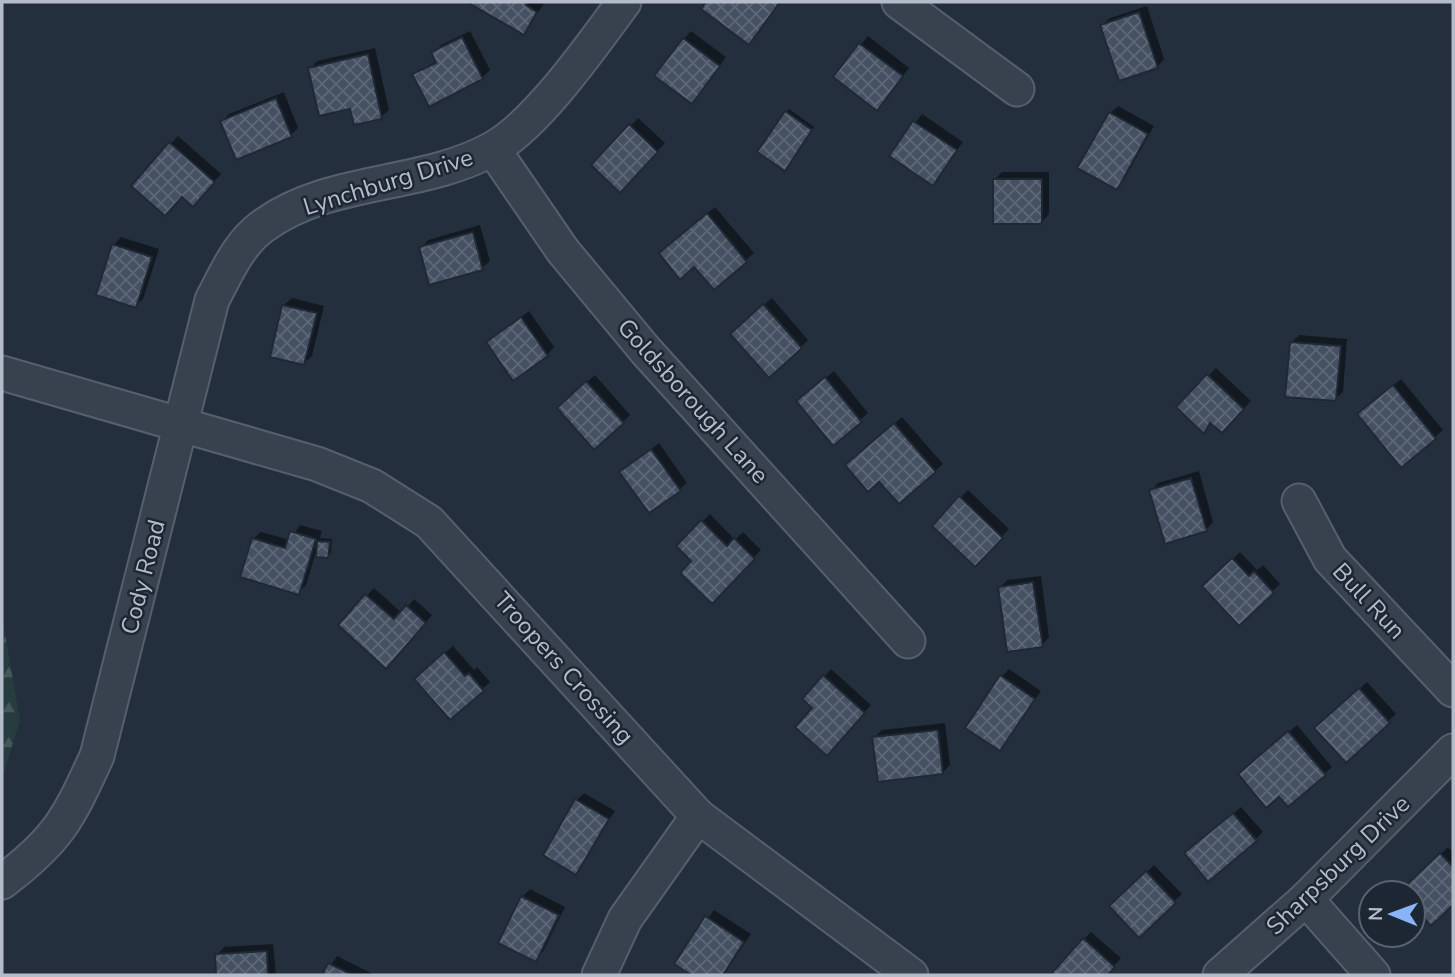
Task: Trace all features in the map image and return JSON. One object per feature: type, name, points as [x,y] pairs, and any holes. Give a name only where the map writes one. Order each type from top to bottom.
[{"type":"street","name":"Lynchburg Drive","points":[[182,423],[212,300],[236,256],[262,226],[330,196],[458,165],[493,149],[510,137],[580,63],[624,2]]},
{"type":"street","points":[[899,2],[1017,89]]},
{"type":"street","name":"Goldsborough Lane","points":[[493,149],[563,251],[638,341],[908,641]]},
{"type":"street","points":[[2,373],[182,423]]},
{"type":"street","name":"Troopers Crossing","points":[[182,423],[372,486],[429,522],[698,816],[911,975]]},
{"type":"street","name":"Cody Road","points":[[2,882],[39,854],[68,819],[97,756],[182,423]]},
{"type":"street","name":"Bull Run","points":[[1299,501],[1330,559],[1453,690]]},
{"type":"street","name":"Sharpsburg Drive","points":[[1220,975],[1306,899],[1453,751]]},
{"type":"street","points":[[599,975],[625,919],[698,816]]},
{"type":"street","points":[[1306,899],[1373,975]]},
{"type":"green space","points":[[2,616],[20,720],[2,779]]},
{"type":"building","points":[[467,2],[528,2],[526,5],[537,12],[524,35]]},
{"type":"building","points":[[706,2],[780,2],[749,45],[701,9]]},
{"type":"building","points":[[1139,12],[1158,68],[1119,81],[1100,25]]},
{"type":"building","points":[[462,37],[483,79],[429,107],[412,74],[436,63],[431,52]]},
{"type":"building","points":[[683,38],[720,66],[692,104],[654,76]]},
{"type":"building","points":[[859,43],[903,76],[877,111],[833,77]]},
{"type":"building","points":[[368,54],[382,119],[354,125],[350,109],[319,116],[308,68]]},
{"type":"building","points":[[276,98],[292,137],[236,160],[220,121]]},
{"type":"building","points":[[785,111],[812,130],[785,171],[757,152]]},
{"type":"building","points":[[1109,112],[1148,134],[1117,190],[1077,168]]},
{"type":"building","points":[[913,121],[957,150],[933,186],[889,156]]},
{"type":"building","points":[[629,124],[658,152],[620,193],[591,165]]},
{"type":"building","points":[[169,142],[215,182],[193,207],[182,197],[165,216],[131,186]]},
{"type":"building","points":[[993,179],[1042,179],[1042,224],[993,224]]},
{"type":"building","points":[[707,213],[747,262],[714,290],[694,267],[680,280],[659,253]]},
{"type":"building","points":[[473,232],[483,270],[429,285],[419,247]]},
{"type":"building","points":[[112,244],[152,257],[136,308],[96,295]]},
{"type":"building","points":[[763,304],[802,348],[769,378],[730,334]]},
{"type":"building","points":[[282,305],[317,313],[304,365],[270,357]]},
{"type":"building","points":[[521,317],[548,356],[513,381],[486,342]]},
{"type":"building","points":[[1290,342],[1341,346],[1336,401],[1285,397]]},
{"type":"building","points":[[1207,374],[1244,409],[1222,433],[1210,423],[1204,434],[1176,407]]},
{"type":"building","points":[[825,377],[862,422],[833,446],[796,401]]},
{"type":"building","points":[[586,381],[624,423],[594,450],[557,408]]},
{"type":"building","points":[[1393,385],[1436,439],[1401,468],[1357,414]]},
{"type":"building","points":[[894,423],[936,472],[899,504],[879,482],[868,492],[845,465]]},
{"type":"building","points":[[651,449],[681,491],[649,513],[619,472]]},
{"type":"building","points":[[1191,478],[1207,531],[1165,544],[1149,490]]},
{"type":"building","points":[[959,496],[1003,538],[975,567],[932,526]]},
{"type":"building","points":[[701,520],[727,546],[734,538],[755,559],[712,604],[680,573],[691,561],[676,546]]},
{"type":"building","points":[[290,531],[316,539],[299,595],[240,577],[252,538],[285,548]]},
{"type":"building","points":[[317,541],[330,542],[328,558],[316,557]]},
{"type":"building","points":[[1232,558],[1249,576],[1254,571],[1274,593],[1239,626],[1202,586]]},
{"type":"building","points":[[1033,582],[1043,647],[1007,652],[998,587]]},
{"type":"building","points":[[365,594],[394,619],[406,605],[426,623],[386,669],[338,625]]},
{"type":"building","points":[[444,652],[465,676],[469,673],[484,691],[450,720],[414,679]]},
{"type":"building","points":[[823,675],[865,713],[827,756],[795,727],[812,708],[802,699]]},
{"type":"building","points":[[1000,675],[1035,699],[1000,751],[965,728]]},
{"type":"building","points":[[1359,688],[1390,723],[1346,763],[1314,728]]},
{"type":"building","points":[[938,730],[943,774],[878,782],[872,737]]},
{"type":"building","points":[[1288,731],[1326,775],[1288,807],[1279,797],[1266,808],[1238,774]]},
{"type":"building","points":[[575,799],[609,819],[576,875],[543,855]]},
{"type":"building","points":[[1233,813],[1257,841],[1208,882],[1184,853]]},
{"type":"building","points":[[1440,853],[1453,867],[1453,905],[1431,926],[1427,922],[1427,879],[1413,879]]},
{"type":"building","points":[[1146,871],[1176,903],[1139,938],[1109,906]]},
{"type":"building","points":[[521,896],[559,915],[536,962],[498,943]]},
{"type":"building","points":[[705,916],[744,942],[723,975],[691,975],[674,964]]},
{"type":"building","points":[[1083,938],[1115,967],[1108,975],[1050,975]]},
{"type":"building","points":[[267,951],[268,975],[216,975],[215,954]]},
{"type":"building","points":[[328,963],[353,975],[322,975]]}]
